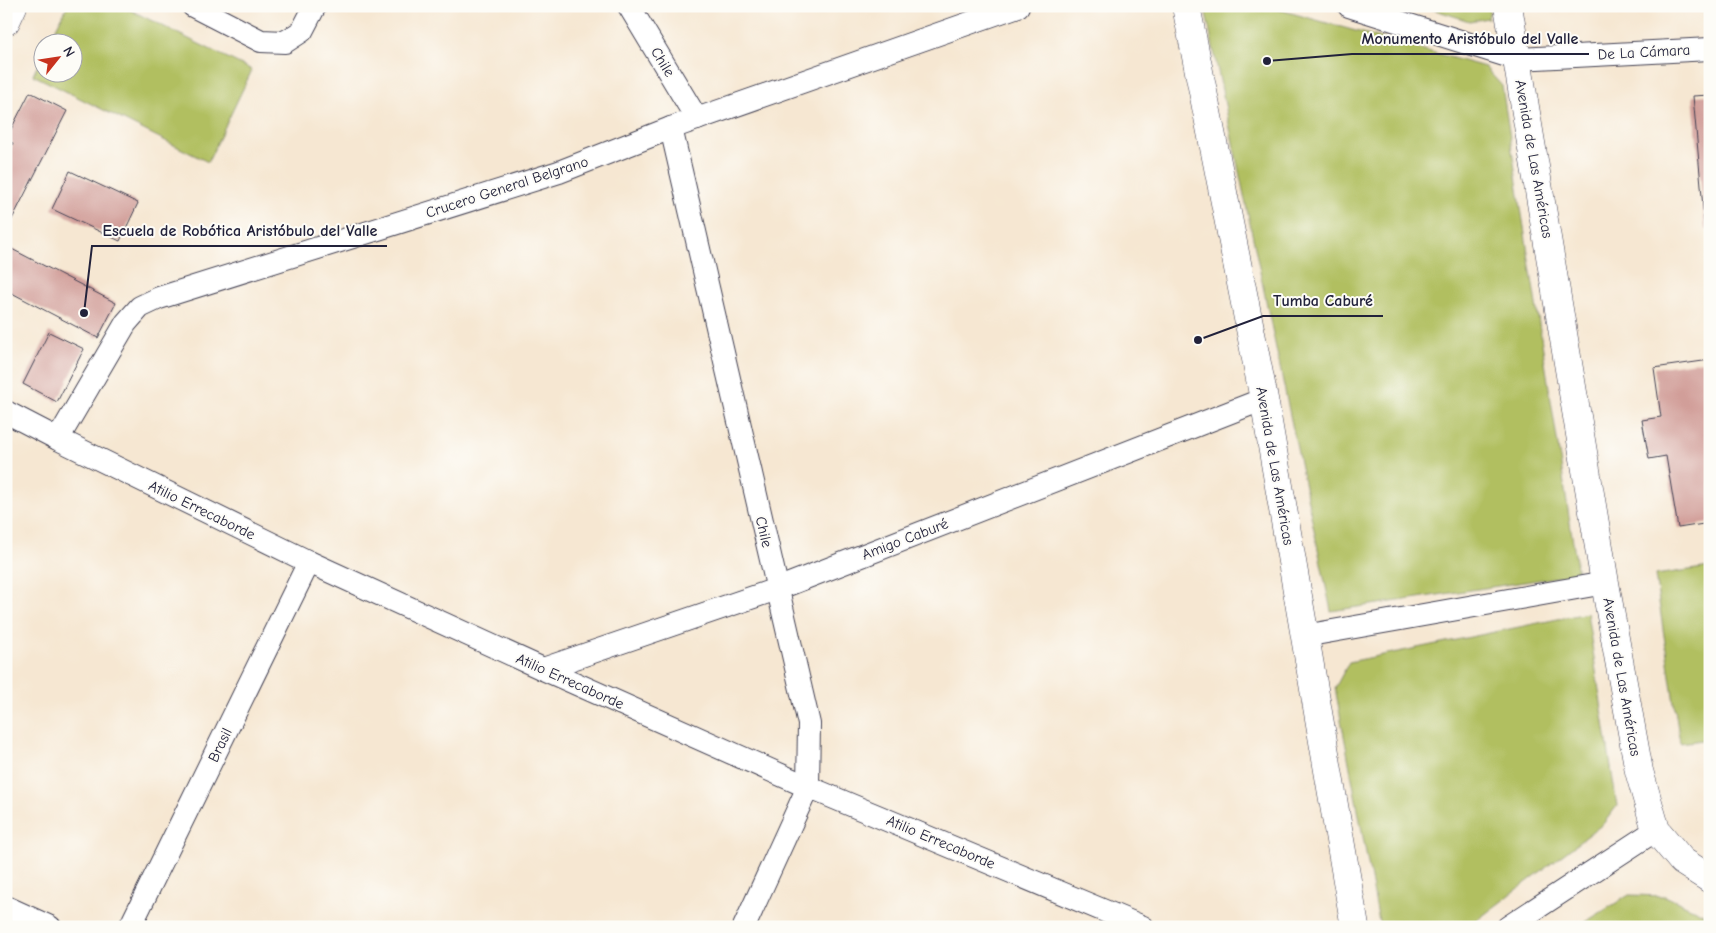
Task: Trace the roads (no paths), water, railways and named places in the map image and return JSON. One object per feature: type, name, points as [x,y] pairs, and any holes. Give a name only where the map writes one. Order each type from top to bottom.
[{"type":"main road","points":[[6,21],[13,6]]},
{"type":"main road","name":"Avenida de Las Américas","points":[[1186,6],[1264,399],[1355,927]]},
{"type":"main road","name":"Avenida de Las Américas","points":[[1508,6],[1605,583],[1639,771],[1656,830],[1682,861],[1710,879]]},
{"type":"street","points":[[193,6],[261,41],[286,42],[302,31],[315,6]]},
{"type":"street","name":"Chile","points":[[629,6],[697,119]]},
{"type":"street","name":"Crucero General Belgrano","points":[[58,439],[126,324],[140,307],[159,298],[559,172],[671,128],[1018,6]]},
{"type":"street","points":[[1349,6],[1518,59]]},
{"type":"street","name":"De La Cámara","points":[[1518,59],[1710,48]]},
{"type":"street","name":"Chile","points":[[671,128],[809,724],[808,787],[744,927]]},
{"type":"street","name":"Amigo Caburé","points":[[543,669],[777,589],[1264,399]]},
{"type":"street","name":"Atilio Errecaborde","points":[[6,412],[309,562],[543,669],[808,787],[1143,927]]},
{"type":"street","name":"Brasil","points":[[130,927],[309,562]]},
{"type":"street","points":[[1304,636],[1605,583]]},
{"type":"street","points":[[1508,927],[1656,830]]},
{"type":"street","points":[[6,908],[50,927]]},
{"type":"place","name":"Monumento Aristóbulo del Valle","points":[[1267,61]]},
{"type":"place","name":"Escuela de Robótica Aristóbulo del Valle","points":[[84,313]]},
{"type":"place","name":"Tumba Caburé","points":[[1198,340]]}]
